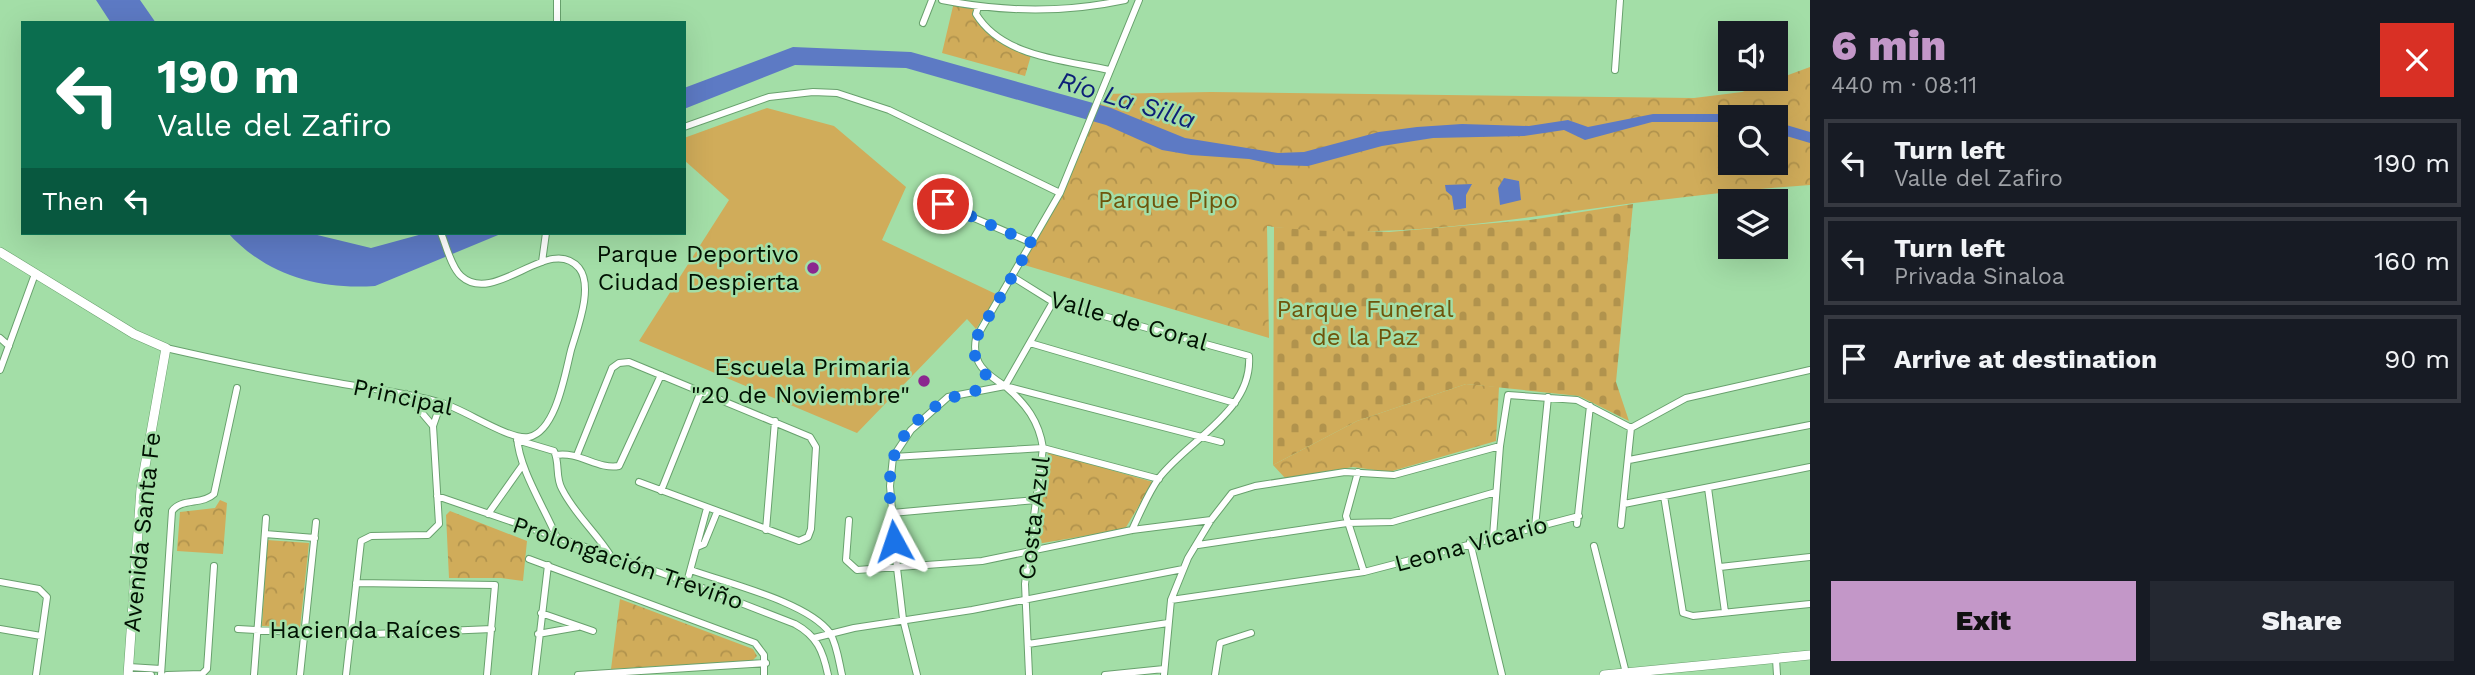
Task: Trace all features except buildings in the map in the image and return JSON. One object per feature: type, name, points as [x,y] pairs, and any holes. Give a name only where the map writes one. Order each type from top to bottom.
[{"type":"street","points":[[557,0],[557,21]]},
{"type":"street","points":[[923,23],[932,0]]},
{"type":"street","points":[[942,0],[978,7],[1064,9],[1125,0]]},
{"type":"street","points":[[1139,0],[1060,193],[976,338],[975,356],[986,375],[1005,386],[1221,442]]},
{"type":"street","points":[[1615,71],[1619,0]]},
{"type":"street","points":[[978,7],[976,14],[981,22],[1008,45],[1109,70]]},
{"type":"street","points":[[686,126],[769,97],[813,92],[836,93],[889,110],[1060,193]]},
{"type":"street","points":[[921,195],[1032,243]]},
{"type":"street","points":[[442,235],[459,275],[472,282],[489,284],[542,262],[559,259],[572,262],[583,277],[584,293],[564,378],[551,417],[538,433],[517,438],[522,466],[533,483],[557,538]]},
{"type":"street","points":[[542,262],[546,235]]},
{"type":"street","points":[[0,252],[134,334],[166,348]]},
{"type":"street","points":[[0,370],[35,274]]},
{"type":"street","name":"Valle de Coral","points":[[1013,277],[1053,302],[1249,356],[1246,385],[1235,403]]},
{"type":"street","points":[[1005,386],[1053,302]]},
{"type":"street","points":[[0,338],[9,346]]},
{"type":"street","points":[[1030,343],[1235,403],[1158,479],[1132,530]]},
{"type":"street","name":"Principal","points":[[166,348],[441,402],[461,409],[517,438],[551,449],[556,455]]},
{"type":"street","name":"Avenida Santa Fe","points":[[128,672],[141,489],[166,348]]},
{"type":"street","points":[[577,455],[612,368],[619,363],[629,362],[775,421],[815,441],[808,537],[793,540],[639,482]]},
{"type":"street","points":[[1631,428],[1686,398],[1810,370]]},
{"type":"street","points":[[612,558],[596,533],[569,503],[559,485],[556,455],[577,455],[610,467],[619,467],[661,375]]},
{"type":"street","points":[[980,390],[986,375]]},
{"type":"street","points":[[917,675],[903,619],[897,568],[892,513],[893,457],[900,443],[934,407],[948,397],[1005,386]]},
{"type":"street","name":"Costa Azul","points":[[1005,386],[1033,416],[1040,429],[1043,447],[1025,600],[1028,675]]},
{"type":"street","points":[[128,672],[161,672],[175,507],[212,497],[237,388]]},
{"type":"street","points":[[661,491],[701,391]]},
{"type":"street","points":[[406,394],[433,426]]},
{"type":"street","points":[[1493,536],[1500,446],[1508,395],[1572,399],[1631,428]]},
{"type":"street","points":[[1535,527],[1548,397]]},
{"type":"street","points":[[346,675],[362,541],[371,536],[433,532],[439,524],[433,426],[441,402]]},
{"type":"street","name":"Leona Vicario","points":[[1171,600],[1364,572],[1493,536],[1578,520],[1590,406]]},
{"type":"street","points":[[766,530],[775,421]]},
{"type":"street","points":[[1629,460],[1810,425]]},
{"type":"street","points":[[1621,525],[1631,428]]},
{"type":"street","points":[[1105,675],[1164,672],[1171,600],[1183,569],[1211,520],[1228,497],[1239,489],[1358,472],[1394,475],[1500,446]]},
{"type":"street","points":[[893,457],[1043,447],[1158,479]]},
{"type":"street","points":[[488,514],[522,466]]},
{"type":"street","points":[[1624,504],[1810,467]]},
{"type":"street","points":[[1358,472],[1347,513],[1347,523],[1364,572]]},
{"type":"street","points":[[1708,488],[1725,612]]},
{"type":"street","points":[[1198,545],[1347,523],[1392,522],[1496,492]]},
{"type":"street","name":"Prolongación Treviño","points":[[437,496],[687,582],[782,618],[814,638]]},
{"type":"street","points":[[1664,496],[1682,613],[1693,616],[1810,604]]},
{"type":"street","points":[[892,513],[1036,499]]},
{"type":"street","points":[[687,582],[707,508]]},
{"type":"street","points":[[698,547],[704,544],[717,512]]},
{"type":"street","points":[[254,675],[266,518]]},
{"type":"street","points":[[849,520],[847,564],[857,570],[982,561],[1132,530],[1211,520]]},
{"type":"street","points":[[300,675],[316,522]]},
{"type":"street","points":[[265,534],[315,538]]},
{"type":"street","points":[[1470,542],[1502,675]]},
{"type":"street","points":[[1594,546],[1626,673]]},
{"type":"street","points":[[1720,566],[1810,557]]},
{"type":"street","points":[[529,559],[755,643],[764,655],[764,675]]},
{"type":"street","points":[[535,675],[548,565]]},
{"type":"street","points":[[167,675],[202,674],[207,669],[214,566]]},
{"type":"street","points":[[828,675],[814,638],[830,633],[1025,600],[1183,569]]},
{"type":"street","name":"Prolongación Treviño","points":[[691,570],[804,612],[830,633]]},
{"type":"street","points":[[0,582],[44,591],[47,597],[36,675]]},
{"type":"street","points":[[356,583],[495,585],[487,675]]},
{"type":"street","points":[[541,612],[593,631]]},
{"type":"street","points":[[1028,643],[1168,623]]},
{"type":"street","points":[[538,634],[579,627]]},
{"type":"street","points":[[0,629],[41,636]]},
{"type":"street","name":"Hacienda Raíces","points":[[238,629],[350,635],[492,629]]},
{"type":"street","points":[[830,633],[842,675]]},
{"type":"street","points":[[1215,675],[1220,643],[1251,634]]},
{"type":"street","points":[[1604,675],[1810,655]]},
{"type":"street","points":[[1776,659],[1777,675]]},
{"type":"street","points":[[578,675],[766,663]]},
{"type":"street","points":[[128,672],[151,675]]},
{"type":"green space","points":[[954,2],[978,7],[976,14],[1000,40],[1032,52],[1025,76],[942,53]]},
{"type":"green space","name":"Parque Pipo","points":[[1810,67],[1810,185],[1718,189],[1718,193],[1497,222],[1405,230],[1313,230],[1267,226],[1269,338],[1021,264],[1064,184],[1100,94],[1211,92],[1694,98],[1745,91],[1788,91],[1788,75]]},
{"type":"green space","name":"Parque Deportivo Ciudad Despierta","points":[[767,108],[834,126],[906,187],[882,240],[998,295],[976,329],[967,319],[857,433],[639,341],[729,200],[686,162],[686,137]]},
{"type":"green space","name":"Parque Funeral de la Paz","points":[[1633,204],[1616,382],[1629,421],[1579,396],[1466,384],[1357,421],[1273,465],[1274,227],[1389,232],[1530,220]]},
{"type":"green space","points":[[1466,384],[1499,387],[1496,441],[1389,472],[1353,467],[1285,478],[1273,465],[1357,421]]},
{"type":"green space","points":[[1048,452],[1153,482],[1125,529],[1037,544]]},
{"type":"green space","points":[[220,500],[227,503],[223,554],[177,551],[180,512],[215,508]]},
{"type":"green space","points":[[450,511],[527,541],[523,581],[501,578],[449,578],[446,515]]},
{"type":"green space","points":[[267,540],[309,543],[300,628],[262,626]]},
{"type":"green space","points":[[620,599],[753,649],[757,656],[752,661],[611,669]]},
{"type":"water","points":[[96,0],[140,0],[155,21],[110,21]]},
{"type":"water","points":[[793,47],[911,52],[1111,108],[1185,138],[1278,153],[1304,152],[1379,132],[1417,127],[1462,124],[1529,126],[1568,120],[1588,127],[1653,114],[1718,114],[1718,122],[1652,122],[1585,140],[1564,130],[1524,136],[1433,138],[1382,146],[1308,166],[1276,165],[1249,159],[1162,150],[1106,125],[906,68],[795,65],[686,108],[686,87]]},
{"type":"water","points":[[1788,126],[1810,132],[1810,143],[1788,137]]},
{"type":"water","points":[[1504,178],[1519,181],[1521,200],[1500,205],[1498,188]]},
{"type":"water","points":[[1472,184],[1466,195],[1466,208],[1454,210],[1452,196],[1446,191],[1445,185]]},
{"type":"water","points":[[230,235],[317,235],[371,248],[419,235],[498,235],[375,286],[334,285],[295,277],[259,260]]},
{"type":"place","name":"Parque Deportivo Ciudad Despierta","points":[[813,268]]},
{"type":"place","name":"Escuela Primaria \"20 de Noviembre\"","points":[[924,381]]},
{"type":"route","points":[[894,541],[890,486],[893,457],[900,443],[934,407],[948,397],[980,390],[986,375],[975,356],[976,338],[1032,243],[943,204]]},
{"type":"water label","name":"Río La Silla","points":[[1127,100]]}]
